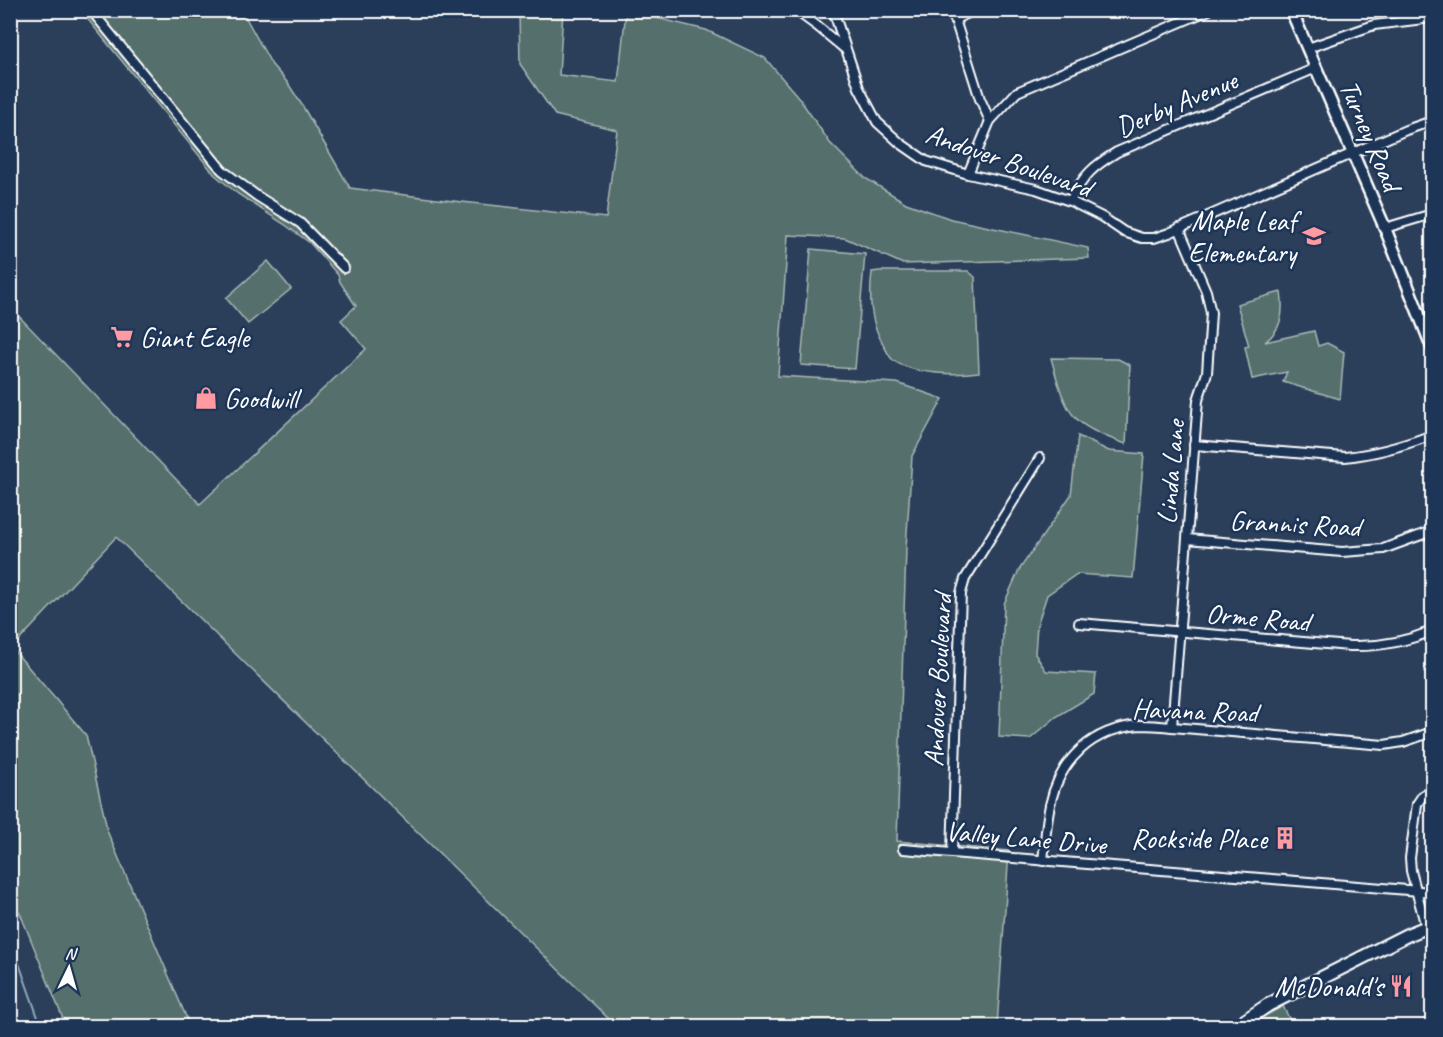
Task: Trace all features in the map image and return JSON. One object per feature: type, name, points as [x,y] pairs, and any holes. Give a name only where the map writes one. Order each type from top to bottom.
[{"type":"main road","name":"Turney Road","points":[[1291,10],[1385,228],[1432,347]]},
{"type":"main road","points":[[1237,1026],[1268,1005],[1429,926]]},
{"type":"street","points":[[91,10],[222,170],[257,196],[300,222],[344,268]]},
{"type":"street","name":"Andover Boulevard","points":[[833,10],[859,88],[877,122],[900,143],[926,161],[968,174],[1036,189],[1070,201],[1124,232],[1142,238],[1154,238],[1179,228]]},
{"type":"street","points":[[952,10],[980,99],[990,121]]},
{"type":"street","points":[[955,19],[975,10]]},
{"type":"street","points":[[968,174],[979,142],[990,121],[1017,92],[1209,10]]},
{"type":"street","points":[[800,11],[846,51]]},
{"type":"street","points":[[1308,48],[1374,25],[1432,18]]},
{"type":"street","name":"Derby Avenue","points":[[1070,201],[1083,178],[1098,164],[1117,152],[1316,68]]},
{"type":"street","points":[[1179,228],[1432,121]]},
{"type":"street","points":[[1385,228],[1432,214]]},
{"type":"street","name":"Linda Lane","points":[[1172,727],[1198,400],[1207,373],[1211,313],[1206,291],[1179,228]]},
{"type":"street","points":[[1194,446],[1345,458],[1396,449],[1432,435]]},
{"type":"street","name":"Andover Boulevard","points":[[952,853],[961,593],[965,579],[1040,458]]},
{"type":"street","name":"Grannis Road","points":[[1187,539],[1342,552],[1383,549],[1432,531]]},
{"type":"street","name":"Orme Road","points":[[1079,623],[1180,633],[1375,647],[1413,639],[1432,631]]},
{"type":"street","name":"Havana Road","points":[[1043,861],[1049,807],[1056,783],[1065,766],[1079,750],[1098,737],[1117,729],[1140,725],[1384,745],[1403,742],[1432,732]]},
{"type":"street","points":[[1429,926],[1410,865],[1415,811],[1419,799],[1432,790]]},
{"type":"street","name":"Valley Lane Drive","points":[[903,849],[1432,892]]},
{"type":"green space","points":[[81,11],[242,11],[272,65],[302,105],[350,188],[606,218],[617,130],[555,115],[520,64],[519,11],[563,11],[559,75],[618,82],[626,11],[652,11],[652,17],[706,30],[765,58],[799,98],[830,143],[865,178],[906,203],[951,219],[1088,248],[1089,258],[903,264],[845,238],[788,235],[778,376],[897,383],[943,399],[912,456],[906,548],[897,841],[1009,851],[997,1026],[616,1026],[116,537],[12,648],[86,735],[108,833],[190,1026],[66,1026],[20,913],[11,901],[10,307],[200,504],[366,349],[341,320],[356,306],[338,275],[310,243],[238,194],[215,175]]},
{"type":"green space","points":[[811,249],[865,254],[855,369],[801,365]]},
{"type":"green space","points":[[268,261],[291,289],[248,324],[226,298]]},
{"type":"green space","points":[[968,271],[975,277],[979,372],[959,374],[923,371],[911,369],[892,359],[875,327],[872,310],[872,272]]},
{"type":"green space","points":[[1281,292],[1280,320],[1275,332],[1265,342],[1314,331],[1318,346],[1327,343],[1344,352],[1340,399],[1283,382],[1287,372],[1252,379],[1245,347],[1249,346],[1237,304]]},
{"type":"green space","points":[[1051,358],[1118,359],[1130,365],[1126,444],[1090,429],[1073,415],[1063,396]]},
{"type":"green space","points":[[1078,436],[1109,451],[1144,454],[1133,578],[1077,574],[1047,595],[1037,625],[1035,654],[1046,671],[1096,674],[1094,694],[1056,717],[1030,739],[999,737],[1004,604],[1019,570],[1071,495]]},
{"type":"green space","points":[[1283,1006],[1293,1026],[1247,1026]]},
{"type":"waterway","points":[[10,938],[41,1026]]},
{"type":"place","name":"Maple Leaf Elementary","points":[[1314,236]]},
{"type":"place","name":"Giant Eagle","points":[[122,337]]},
{"type":"place","name":"Goodwill","points":[[206,398]]},
{"type":"place","name":"Rockside Place","points":[[1285,838]]},
{"type":"place","name":"McDonald's","points":[[1401,986]]}]
